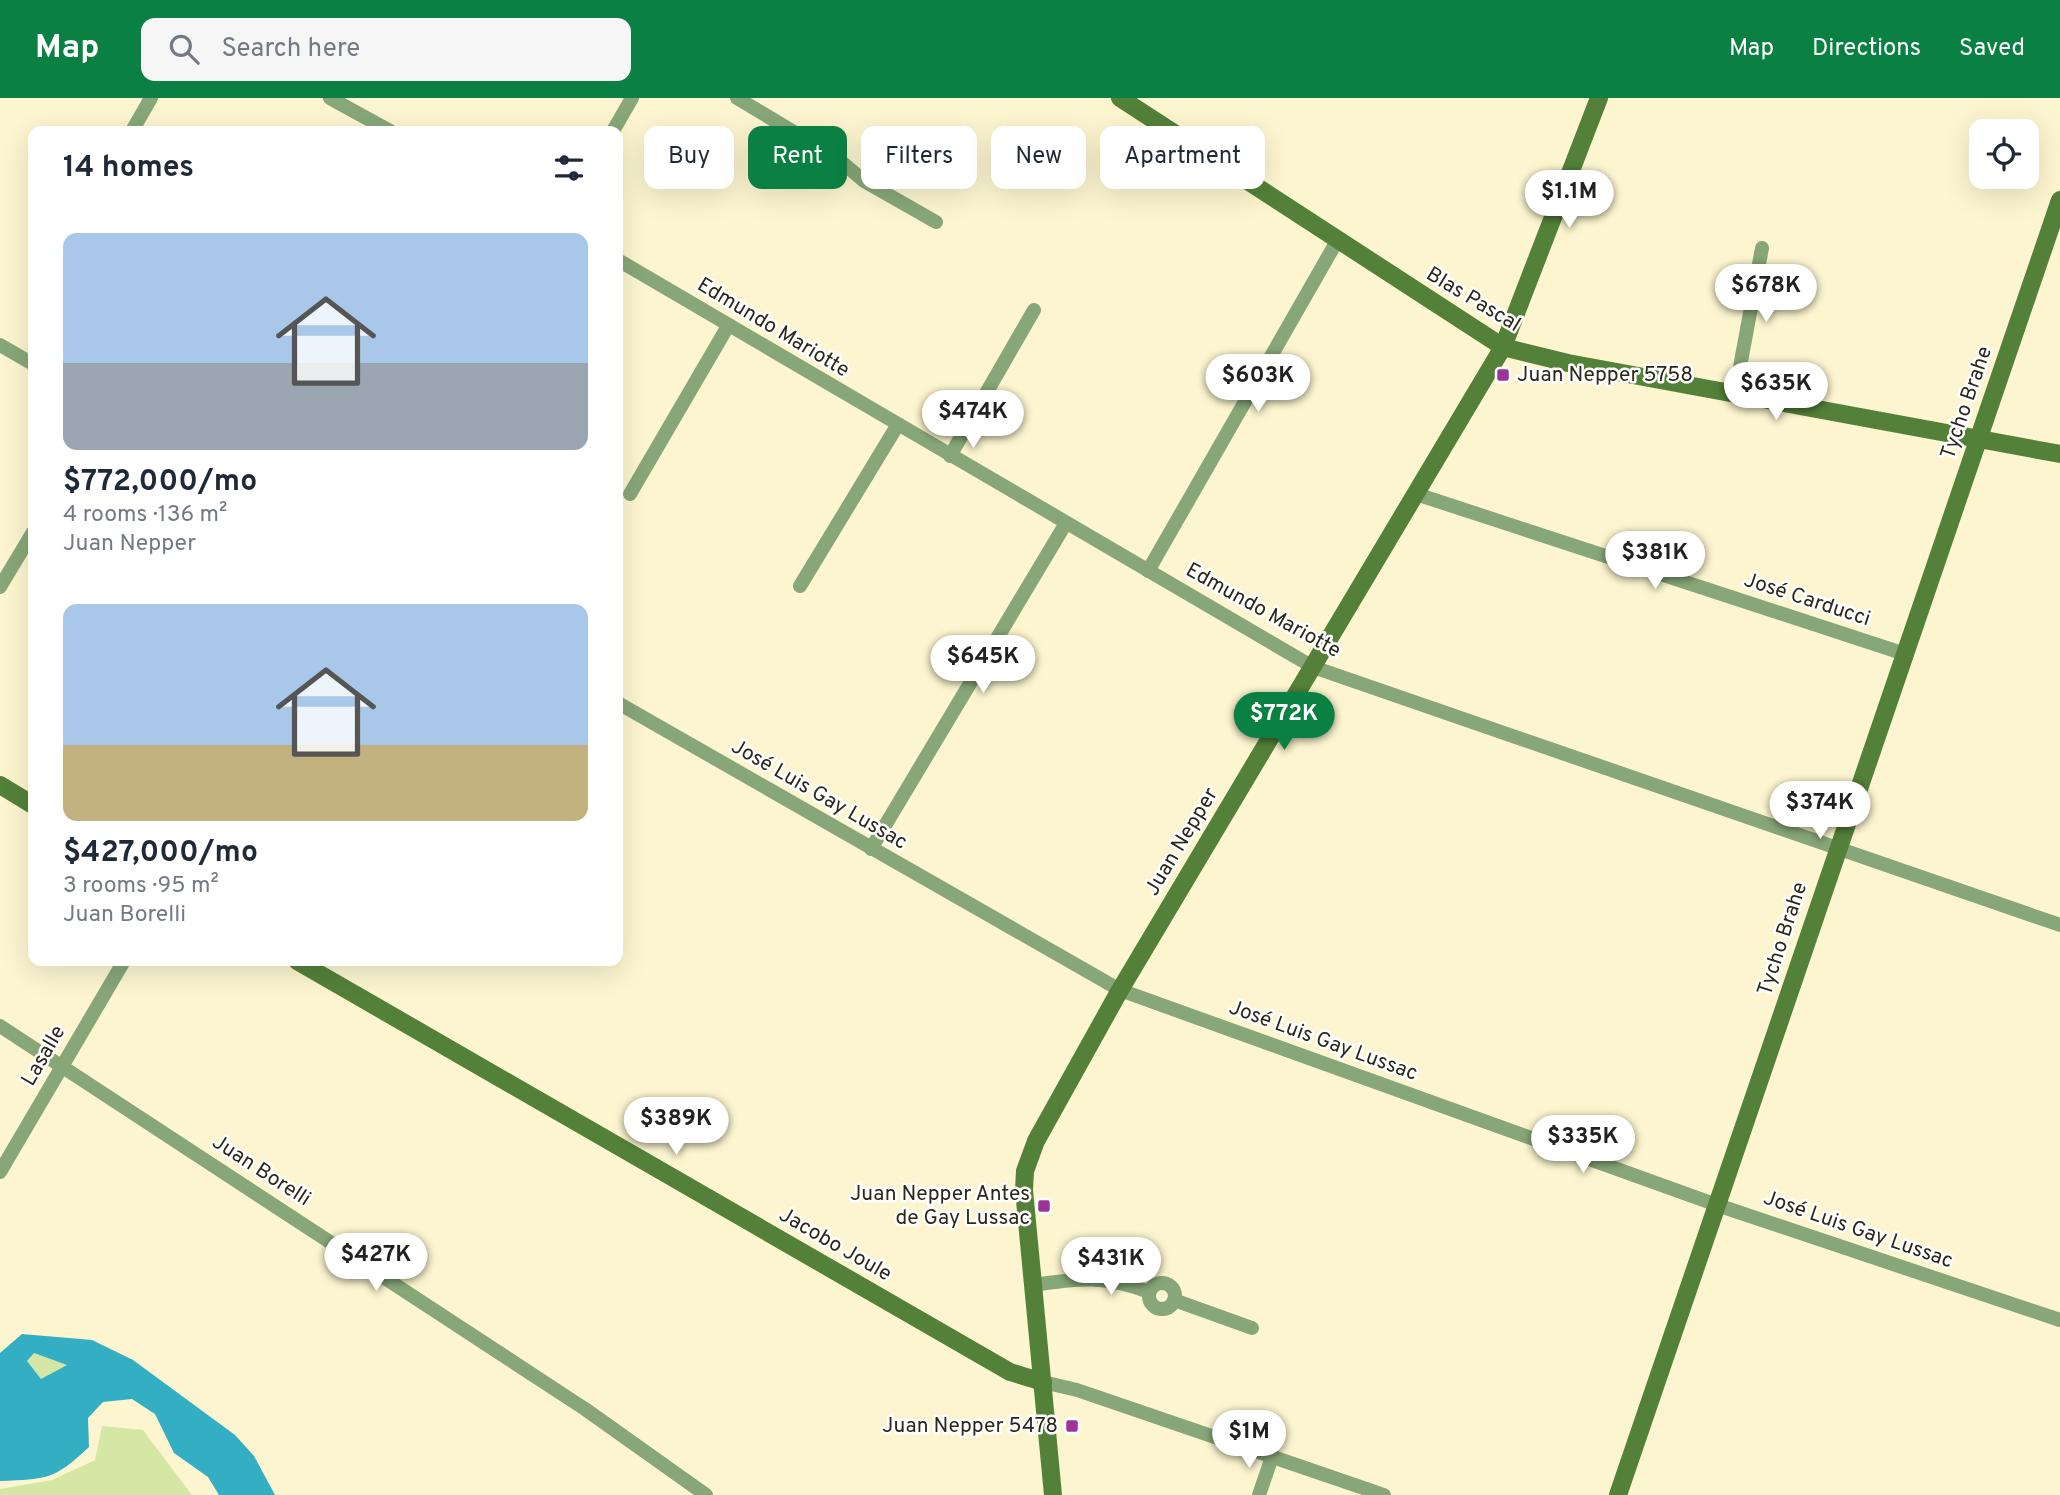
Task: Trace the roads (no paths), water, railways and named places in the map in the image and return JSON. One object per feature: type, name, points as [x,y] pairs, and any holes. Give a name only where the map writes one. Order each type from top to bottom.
[{"type":"main road","name":"Blas Pascal","points":[[1120,98],[1503,347],[1978,441],[2060,454]]},
{"type":"main road","name":"Juan Nepper","points":[[1053,1495],[1024,1189],[1029,1154],[1120,990],[1503,347],[1599,98]]},
{"type":"main road","name":"Tycho Brahe","points":[[1618,1495],[2060,200]]},
{"type":"main road","points":[[0,785],[28,802]]},
{"type":"main road","name":"Jacobo Joule","points":[[305,966],[1010,1372],[1043,1382]]},
{"type":"street","points":[[135,126],[151,98]]},
{"type":"street","points":[[330,98],[381,126]]},
{"type":"street","points":[[616,126],[632,98]]},
{"type":"street","points":[[737,98],[837,158],[864,181],[936,222]]},
{"type":"street","points":[[1149,571],[1337,241]]},
{"type":"street","points":[[1735,394],[1762,248]]},
{"type":"street","name":"Edmundo Mariotte","points":[[623,263],[897,426],[1313,667],[2060,925]]},
{"type":"street","points":[[950,456],[1034,310]]},
{"type":"street","points":[[630,494],[728,326]]},
{"type":"street","points":[[0,345],[28,362]]},
{"type":"street","points":[[800,586],[897,426]]},
{"type":"street","name":"José Carducci","points":[[1416,494],[1905,654]]},
{"type":"street","points":[[871,849],[1066,523]]},
{"type":"street","points":[[0,587],[28,540]]},
{"type":"street","name":"José Luis Gay Lussac","points":[[623,706],[1120,990],[1717,1205],[2060,1320]]},
{"type":"street","name":"Lasalle","points":[[0,1172],[121,966]]},
{"type":"street","name":"Juan Borelli","points":[[0,1026],[585,1409],[706,1495]]},
{"type":"street","points":[[1033,1285],[1096,1277],[1122,1281],[1149,1292],[1155,1307],[1166,1309],[1174,1300],[1252,1328]]},
{"type":"street","name":"Jacobo Joule","points":[[1043,1382],[1077,1390],[1384,1495]]},
{"type":"street","points":[[1259,1495],[1272,1457]]},
{"type":"water","points":[[22,1334],[92,1340],[133,1360],[235,1435],[254,1456],[275,1495],[219,1495],[208,1477],[174,1453],[155,1414],[132,1399],[103,1402],[88,1418],[89,1447],[58,1472],[40,1478],[0,1481],[0,1353]],"holes":[[[34,1353],[67,1365],[41,1379],[27,1361]]]},
{"type":"place","name":"Juan Nepper 5758","points":[[1503,375]]},
{"type":"place","name":"Juan Nepper Antes de Gay Lussac","points":[[1044,1206]]},
{"type":"place","name":"Juan Nepper 5478","points":[[1072,1426]]}]
